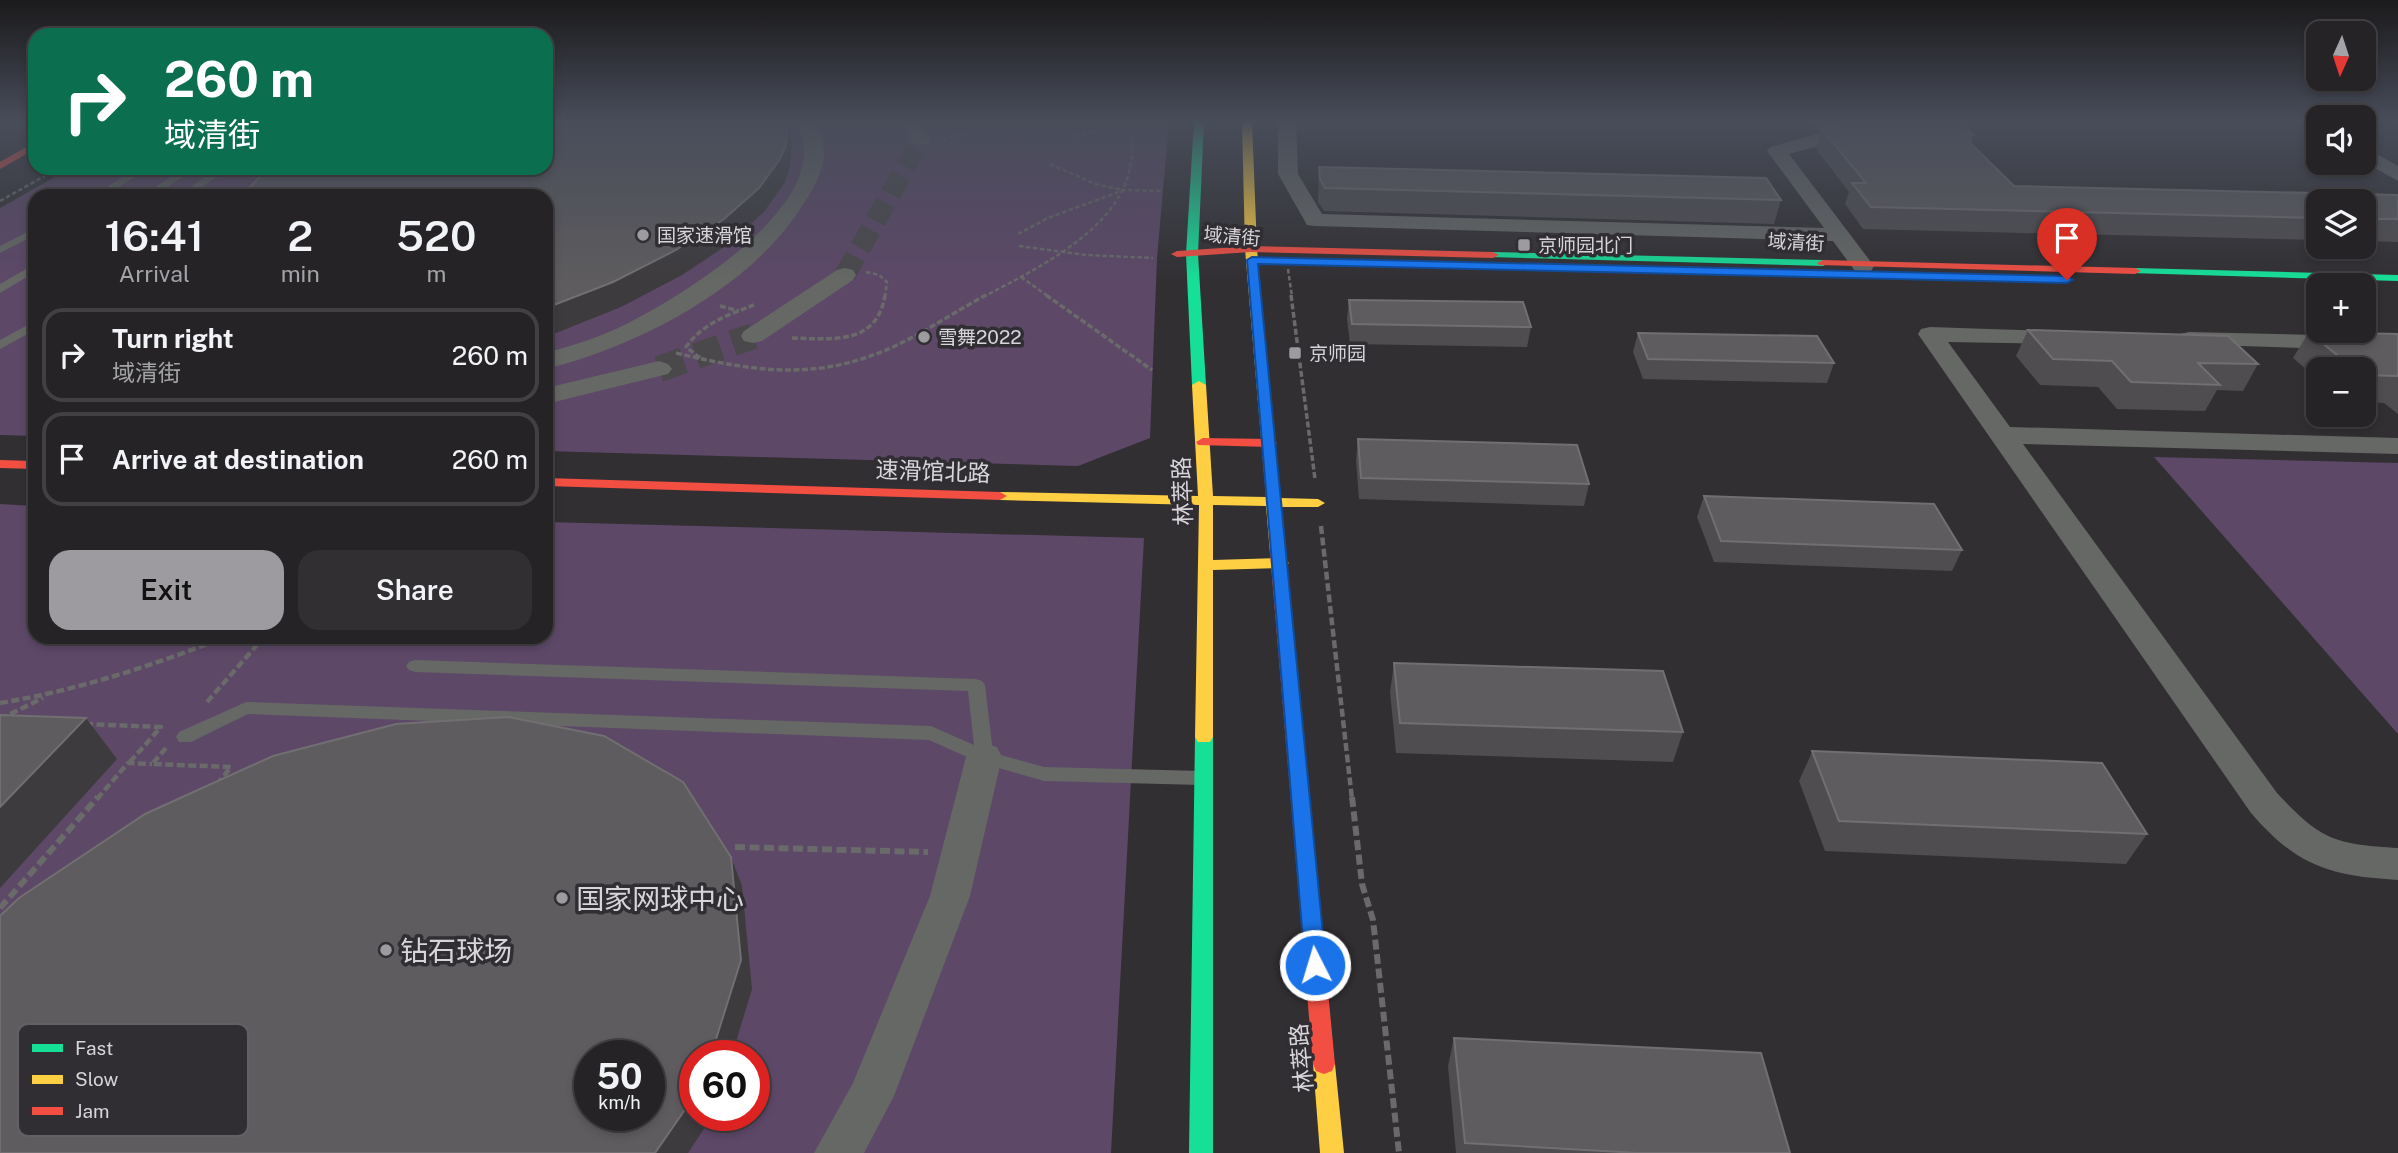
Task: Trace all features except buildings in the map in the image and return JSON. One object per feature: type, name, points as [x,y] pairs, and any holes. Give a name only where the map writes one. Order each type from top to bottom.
[{"type":"street","points":[[553,358],[627,333],[681,304],[748,254],[784,218],[805,185],[808,175]]},
{"type":"street","name":"林萃路","points":[[1199,175],[1199,224],[1184,254],[1200,288],[1206,502],[1201,1153]]},
{"type":"street","name":"林萃路","points":[[1246,175],[1245,225],[1252,255],[1249,288],[1270,443],[1332,1153]]},
{"type":"street","points":[[1287,175],[1315,220],[1839,235]]},
{"type":"street","points":[[1795,175],[1863,266]]},
{"type":"street","name":"域清街","points":[[1184,254],[1810,262],[1863,266],[2398,278]]},
{"type":"street","name":"域清街","points":[[1252,255],[1287,261],[2306,286]]},
{"type":"street","points":[[753,336],[845,275]]},
{"type":"street","points":[[2376,287],[2398,288]]},
{"type":"street","points":[[2095,337],[1930,334],[2264,803],[2291,834],[2329,856],[2398,864]]},
{"type":"street","points":[[2164,339],[2398,344]]},
{"type":"street","points":[[553,394],[665,360]]},
{"type":"street","points":[[2002,435],[2398,446]]},
{"type":"street","points":[[1203,442],[1270,443]]},
{"type":"street","points":[[0,464],[28,466]]},
{"type":"street","name":"速滑馆北路","points":[[553,482],[1318,503]]},
{"type":"street","points":[[1206,565],[1280,563]]},
{"type":"street","points":[[838,1153],[871,1096],[950,896],[984,757]]},
{"type":"lane","points":[[109,189],[132,175]]},
{"type":"lane","points":[[158,189],[180,175]]},
{"type":"lane","points":[[193,189],[214,175]]},
{"type":"lane","points":[[0,250],[28,235]]},
{"type":"lane","points":[[0,261],[28,247]]},
{"type":"lane","points":[[0,289],[28,271]]},
{"type":"lane","points":[[0,345],[28,329]]},
{"type":"lane","points":[[415,666],[976,685],[984,757]]},
{"type":"lane","points":[[177,741],[246,708],[931,733],[984,757],[1044,774],[1204,778]]},
{"type":"path","points":[[0,201],[46,175]]},
{"type":"path","points":[[1074,175],[1095,184],[1124,190],[1163,191]]},
{"type":"path","points":[[665,360],[702,360],[731,368],[764,372],[804,371],[852,361],[916,336],[1060,254],[1104,215],[1124,190],[1128,175]]},
{"type":"path","points":[[1018,233],[1048,218],[1124,190]]},
{"type":"path","points":[[1019,246],[1060,254],[1157,258]]},
{"type":"path","points":[[1287,261],[1362,884],[1373,919],[1399,1153]]},
{"type":"path","points":[[837,338],[856,335],[871,328],[876,323],[886,298],[885,278],[866,272],[845,275]]},
{"type":"path","points":[[1021,277],[1153,370]]},
{"type":"path","points":[[702,360],[686,347],[692,335],[710,322],[739,311]]},
{"type":"path","points":[[0,703],[47,696],[153,667],[208,644]]},
{"type":"path","points":[[204,706],[258,644]]},
{"type":"path","points":[[0,720],[47,696]]},
{"type":"path","points":[[0,720],[13,721]]},
{"type":"path","points":[[0,908],[161,727],[80,724]]},
{"type":"path","points":[[152,764],[177,741]]},
{"type":"path","points":[[128,763],[231,766],[214,788]]},
{"type":"path","points":[[735,847],[909,852]]},
{"type":"shaded area","name":"国家速滑馆","points":[[59,175],[1164,175],[1157,258],[1150,438],[1078,466],[553,451],[553,189],[34,189]]},
{"type":"shaded area","name":"国家速滑馆","points":[[28,192],[28,436],[0,435],[0,208]]},
{"type":"shaded area","points":[[2154,457],[2398,463],[2398,734]]},
{"type":"shaded area","name":"国家网球中心","points":[[0,504],[28,506],[28,644],[553,644],[553,522],[1144,538],[1111,1153],[0,1153]]},
{"type":"tunnel","points":[[845,275],[901,175]]},
{"type":"tunnel","points":[[659,369],[753,336]]},
{"type":"traffic: fast","points":[[1196,175],[1192,254],[1199,385]]},
{"type":"traffic: fast","points":[[1493,255],[1823,263]]},
{"type":"traffic: fast","points":[[2135,271],[2398,278]]},
{"type":"traffic: fast","points":[[1201,1153],[1204,737]]},
{"type":"traffic: slow","points":[[1249,175],[1251,249],[1278,553]]},
{"type":"traffic: slow","points":[[1199,385],[1206,502],[1204,737]]},
{"type":"traffic: slow","points":[[1000,496],[1318,503]]},
{"type":"traffic: slow","points":[[1206,565],[1281,563]]},
{"type":"traffic: slow","points":[[1324,1064],[1332,1153]]},
{"type":"traffic: jam","points":[[1177,254],[1251,249],[1493,255]]},
{"type":"traffic: jam","points":[[1823,263],[2135,271]]},
{"type":"traffic: jam","points":[[1203,442],[1270,443]]},
{"type":"traffic: jam","points":[[0,464],[28,465]]},
{"type":"traffic: jam","points":[[553,482],[1000,496]]},
{"type":"traffic: jam","points":[[1278,553],[1324,1064]]},
{"type":"place","name":"国家速滑馆","points":[[643,235]]},
{"type":"place","name":"京师园北门","points":[[1524,245]]},
{"type":"place","name":"雪舞2022","points":[[924,337]]},
{"type":"place","name":"京师园","points":[[1295,353]]},
{"type":"place","name":"国家网球中心","points":[[562,898]]},
{"type":"place","name":"钻石球场","points":[[386,950]]},
{"type":"route","points":[[1315,965],[1252,260],[2067,280]]}]
